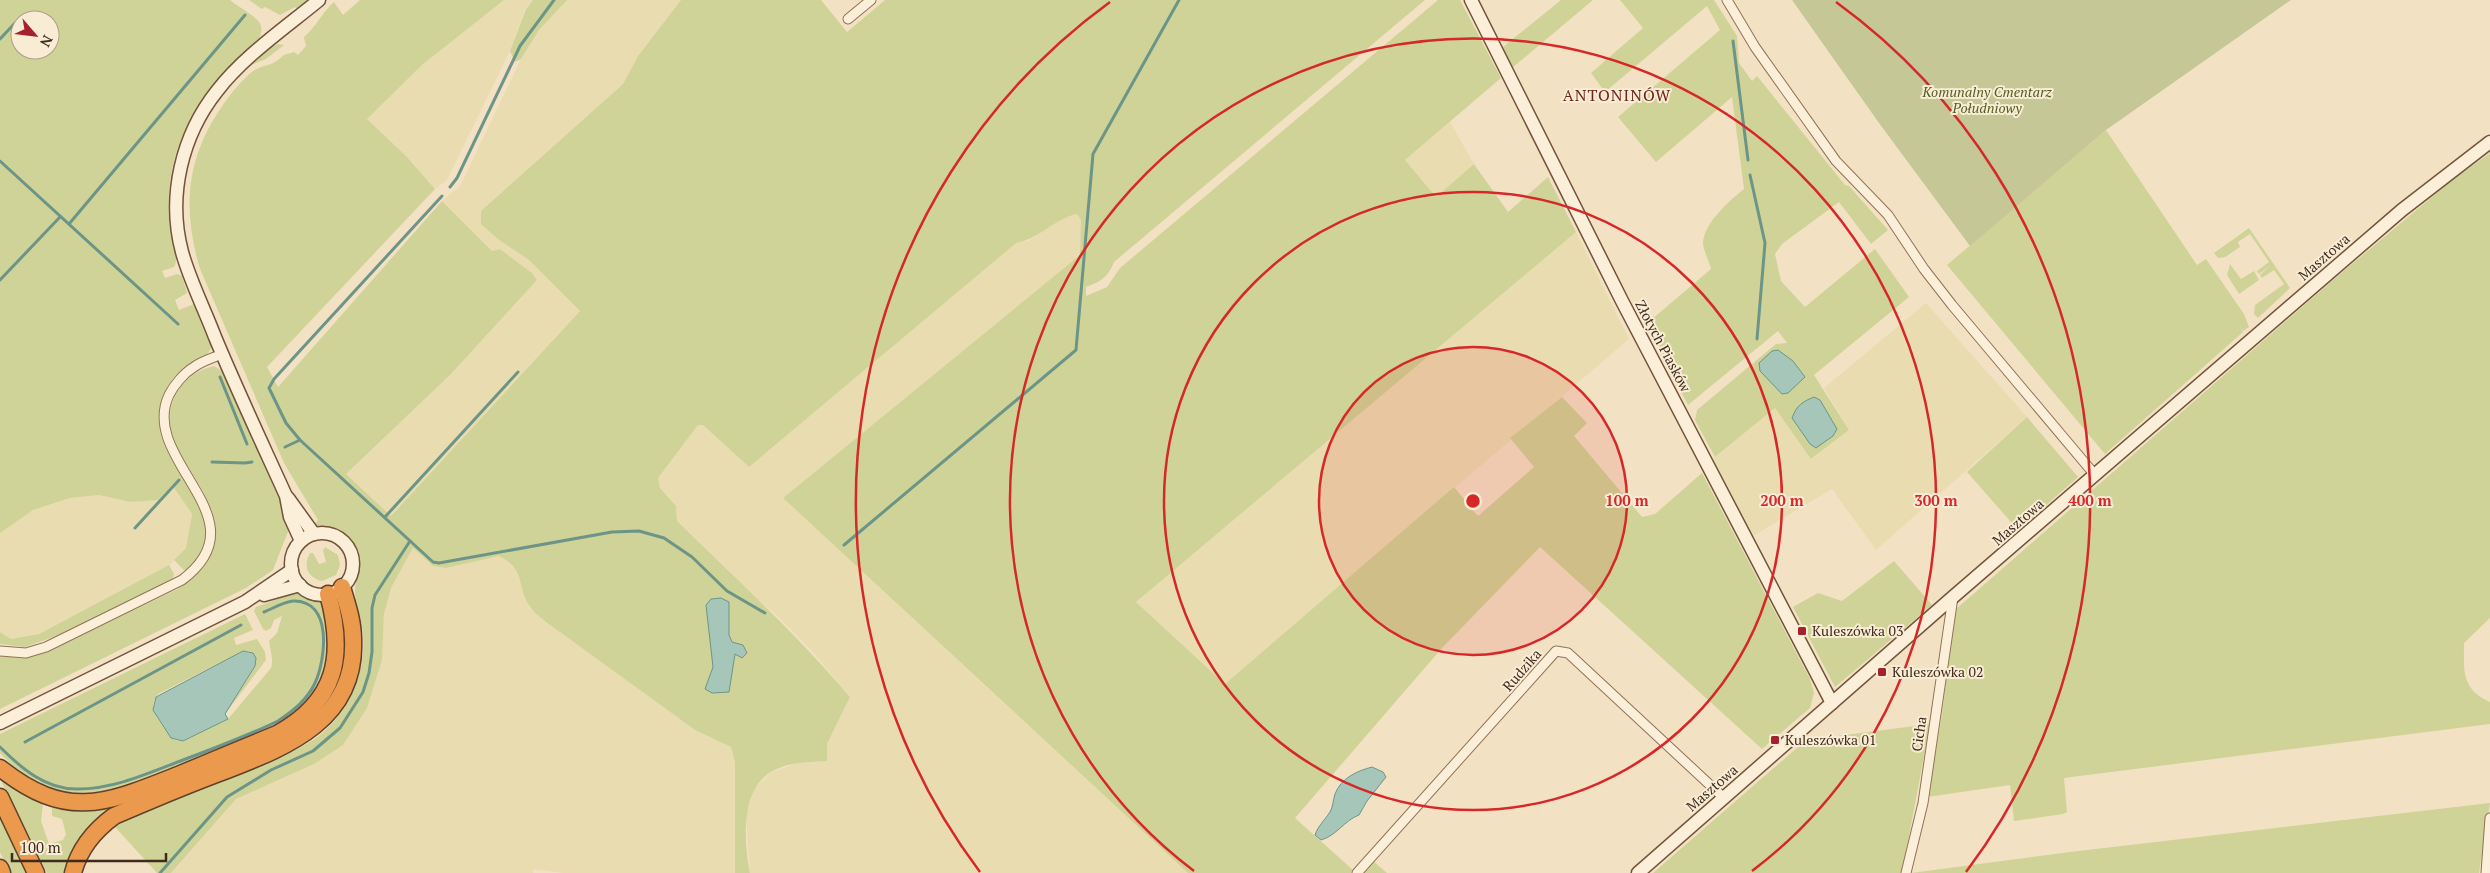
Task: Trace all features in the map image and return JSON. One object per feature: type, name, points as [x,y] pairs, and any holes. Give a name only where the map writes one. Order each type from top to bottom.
[{"type":"highway","points":[[0,768],[19,783],[39,794],[66,801],[96,802],[135,792],[291,727],[316,704],[334,670],[337,650],[335,590]]},
{"type":"highway","points":[[73,873],[85,846],[98,829],[114,816],[271,753],[304,735],[325,717],[341,695],[348,680],[353,652],[351,622],[335,590]]},
{"type":"highway","points":[[0,797],[36,873]]},
{"type":"highway","points":[[0,868],[2,873]]},
{"type":"street","points":[[314,534],[286,496],[200,303],[182,250],[177,192],[183,157],[189,138],[202,112],[218,89],[244,63],[319,0]]},
{"type":"street","points":[[848,20],[871,0]]},
{"type":"street","name":"Złotych Piasków","points":[[1472,0],[1605,267],[1832,703]]},
{"type":"street","points":[[1727,0],[1755,46],[1836,161],[1888,215],[1924,269],[1952,305],[2095,475]]},
{"type":"street","name":"Masztowa","points":[[1638,873],[1953,597],[2402,210],[2490,142]]},
{"type":"street","points":[[0,650],[26,653],[46,647],[182,580],[199,564],[207,547],[210,520],[204,504],[170,444],[164,424],[164,413],[171,390],[186,373],[194,367],[222,354]]},
{"type":"street","points":[[286,496],[290,517],[301,541]]},
{"type":"street","points":[[326,533],[336,536],[345,543],[351,553],[352,570],[335,590],[313,593],[300,585],[292,570],[292,556],[301,541],[314,534],[326,533]]},
{"type":"street","points":[[5,720],[245,602],[292,570]]},
{"type":"street","points":[[245,602],[300,585]]},
{"type":"street","name":"Cicha","points":[[1906,873],[1923,803],[1953,597]]},
{"type":"street","name":"Rudzika","points":[[1357,873],[1556,651],[1568,653],[1724,798]]},
{"type":"street","points":[[2486,873],[2490,818]]},
{"type":"shaded area","points":[[504,0],[533,0],[525,9],[510,51],[447,180],[435,189],[406,156],[367,119],[422,65]]},
{"type":"shaded area","points":[[567,0],[681,0],[638,56],[623,84],[481,211],[499,240],[529,260],[580,311],[391,516],[346,474],[451,374],[537,280],[532,273],[500,249],[492,251],[442,201],[460,186],[521,59],[539,30]]},
{"type":"shaded area","points":[[1450,122],[1474,164],[1436,197],[1405,160]]},
{"type":"shaded area","points":[[1077,214],[1081,220],[1080,255],[783,498],[1188,873],[750,873],[746,817],[754,789],[770,773],[797,763],[827,761],[827,744],[850,697],[812,651],[677,521],[676,506],[660,488],[657,479],[698,425],[703,424],[749,467],[1016,242],[1028,241],[1064,217]]},
{"type":"shaded area","points":[[1576,232],[1629,339],[1225,684],[1136,602]]},
{"type":"shaded area","points":[[1926,303],[2027,417],[1876,550],[1832,489],[1753,536],[1713,459],[1775,408],[1812,459],[1849,430],[1824,388]]},
{"type":"shaded area","points":[[1778,350],[1793,361],[1805,377],[1788,393],[1782,394],[1760,371],[1759,363],[1772,351]]},
{"type":"shaded area","points":[[1814,397],[1820,400],[1837,429],[1833,436],[1816,448],[1810,444],[1792,418],[1800,404]]},
{"type":"shaded area","points":[[172,485],[192,514],[186,548],[167,568],[39,634],[11,639],[0,632],[0,533],[4,529],[33,510],[70,498],[99,495],[130,502]]},
{"type":"shaded area","points":[[413,548],[433,566],[446,568],[500,556],[508,560],[515,566],[530,608],[546,622],[695,730],[731,747],[735,761],[735,873],[563,873],[534,869],[533,873],[171,873],[236,799],[314,764],[382,660],[384,614],[391,588]]},
{"type":"shaded area","points":[[721,598],[729,602],[729,635],[732,642],[743,645],[747,653],[742,658],[735,654],[729,692],[712,693],[705,689],[713,667],[706,605],[711,599]]},
{"type":"shaded area","points":[[243,651],[253,653],[256,658],[255,666],[225,714],[228,719],[183,741],[171,738],[153,710],[156,697]]},
{"type":"shaded area","points":[[1372,767],[1383,772],[1386,777],[1367,801],[1359,815],[1321,840],[1315,835],[1331,810],[1338,788],[1345,779]]},
{"type":"green space","points":[[0,0],[230,0],[256,19],[261,26],[261,35],[213,86],[197,108],[179,144],[172,168],[169,193],[170,230],[176,254],[176,263],[174,267],[162,271],[165,278],[177,274],[182,276],[187,293],[175,300],[179,310],[194,304],[212,344],[211,349],[205,356],[184,367],[174,377],[164,394],[159,413],[161,433],[169,454],[192,493],[201,513],[205,532],[201,552],[185,571],[174,560],[186,548],[192,514],[172,485],[158,500],[130,502],[99,495],[70,498],[33,510],[0,533]]},
{"type":"green space","points":[[249,0],[308,0],[297,9],[295,7],[280,15],[265,7],[262,9]]},
{"type":"green space","points":[[360,0],[504,0],[422,65],[367,119],[406,156],[435,189],[267,367],[278,387],[442,201],[492,251],[500,249],[532,273],[537,280],[451,374],[346,474],[391,516],[580,311],[529,260],[499,240],[481,224],[481,211],[623,84],[638,56],[681,0],[821,0],[847,32],[885,0],[1425,0],[1114,262],[1109,272],[1103,278],[1086,287],[1086,296],[1107,287],[1120,268],[1438,0],[1460,0],[1501,78],[1405,160],[1436,197],[1474,164],[1508,212],[1548,177],[1576,232],[1136,602],[1225,684],[1454,487],[1478,516],[1534,467],[1510,438],[1562,397],[1587,423],[1574,436],[1642,517],[1655,514],[1702,473],[1810,679],[1814,693],[1810,708],[1762,749],[1540,547],[1442,648],[1295,818],[1353,870],[1351,873],[1188,873],[783,498],[1080,255],[1081,220],[1077,214],[1061,220],[1024,241],[1016,243],[749,467],[703,425],[698,425],[658,478],[660,488],[676,506],[677,521],[787,628],[850,697],[827,744],[827,761],[784,766],[771,772],[761,780],[754,791],[749,804],[746,833],[750,873],[735,873],[735,762],[731,747],[695,730],[534,612],[526,601],[514,567],[508,561],[499,556],[446,568],[433,566],[413,548],[391,588],[384,614],[382,660],[367,708],[343,745],[314,764],[236,799],[171,873],[157,873],[115,827],[174,797],[259,766],[312,741],[328,727],[344,708],[352,693],[360,670],[363,656],[363,635],[355,591],[360,559],[359,553],[348,537],[323,529],[315,524],[318,520],[284,463],[200,269],[194,247],[190,204],[191,184],[201,144],[233,91],[253,71],[273,63],[285,54],[294,52],[298,55],[306,46],[304,37],[334,2],[343,15]]},
{"type":"green space","points":[[533,0],[567,0],[539,30],[521,59],[515,62],[510,51],[526,9]]},
{"type":"green space","points":[[1561,0],[1593,0],[1512,68],[1503,47]]},
{"type":"green space","points":[[1620,0],[1714,0],[1737,36],[1739,63],[1752,81],[1757,76],[1845,185],[1849,186],[1888,230],[1871,244],[1839,202],[1782,244],[1775,254],[1781,281],[1805,307],[1875,249],[1909,297],[1814,375],[1849,430],[1811,459],[1775,408],[1715,457],[1695,420],[1697,410],[1776,344],[1787,343],[1778,331],[1688,405],[1645,325],[1711,269],[1703,245],[1705,234],[1719,212],[1744,189],[1732,97],[1656,162],[1618,117],[1720,30],[1707,6],[1605,92],[1591,73],[1643,28]]},
{"type":"green space","name":"Komunalny Cmentarz Południowy","points":[[1792,0],[2291,0],[2106,130],[1970,246],[1879,123]]},
{"type":"green space","points":[[278,44],[284,45],[266,59],[251,65],[269,48]]},
{"type":"green space","points":[[2106,130],[2197,265],[2206,259],[2244,314],[2249,327],[2243,331],[2239,325],[2243,332],[2105,454],[1947,265]]},
{"type":"green space","points":[[2490,153],[2490,618],[2464,643],[2464,653],[2466,678],[2469,685],[2481,697],[2490,702],[2490,724],[2064,778],[2067,812],[2014,821],[2010,785],[1927,797],[1941,721],[1955,610],[2333,280],[2451,181]]},
{"type":"green space","points":[[2249,228],[2290,288],[2258,318],[2254,314],[2255,305],[2284,284],[2274,270],[2262,278],[2260,275],[2271,265],[2259,274],[2257,271],[2269,262],[2250,234],[2238,242],[2240,247],[2225,257],[2218,258],[2214,253]]},
{"type":"green space","points":[[2230,264],[2241,279],[2254,271],[2259,280],[2239,294],[2227,275]]},
{"type":"green space","points":[[214,366],[224,372],[286,514],[289,529],[273,570],[246,588],[0,709],[0,656],[24,658],[44,653],[178,589],[195,576],[204,565],[213,546],[215,525],[210,505],[178,449],[171,431],[170,411],[181,386],[198,372]]},
{"type":"green space","points":[[2027,417],[2078,477],[2018,530],[1967,472]]},
{"type":"green space","points":[[325,547],[338,555],[340,565],[336,575],[322,581],[310,574],[307,562],[310,553],[313,553],[319,564],[326,562],[323,551]]},
{"type":"green space","points":[[1894,561],[1932,605],[1835,687],[1793,607],[1818,593],[1842,601]]},
{"type":"green space","points":[[169,565],[174,574],[173,578],[157,588],[62,634],[25,647],[0,644],[0,632],[11,639],[39,634]]},
{"type":"green space","points":[[297,592],[323,603],[333,639],[324,685],[298,716],[134,788],[92,796],[53,791],[23,776],[0,753],[0,734],[245,614],[253,630],[234,638],[236,645],[257,639],[265,652],[266,660],[225,714],[249,651],[243,651],[158,694],[153,706],[158,718],[175,740],[184,741],[228,719],[271,668],[272,664],[269,641],[277,633],[282,616],[274,620],[271,628],[266,631],[263,629],[254,611],[256,607]]},
{"type":"green space","points":[[1930,724],[1902,873],[1653,873],[1806,740]]},
{"type":"green space","points":[[0,779],[43,803],[41,821],[49,844],[63,840],[66,834],[62,819],[52,816],[52,806],[90,809],[126,801],[150,793],[113,810],[69,873],[47,873]]},
{"type":"green space","points":[[2490,803],[2479,873],[1911,873],[2070,852]]},
{"type":"green space","points":[[0,814],[29,873],[10,873],[0,852]]},
{"type":"green space","points":[[1373,861],[1387,873],[1363,873]]},
{"type":"waterway","points":[[450,187],[457,178],[520,46],[554,0]]},
{"type":"waterway","points":[[844,545],[1076,350],[1093,154],[1179,0]]},
{"type":"waterway","points":[[69,224],[245,15]]},
{"type":"waterway","points":[[0,39],[10,28]]},
{"type":"waterway","points":[[1733,41],[1748,160]]},
{"type":"waterway","points":[[0,161],[178,324]]},
{"type":"waterway","points":[[1750,175],[1765,243],[1757,339]]},
{"type":"waterway","points":[[442,196],[274,379],[269,388],[286,423],[300,440],[433,562],[439,563],[612,532],[639,531],[664,538],[692,557],[727,591],[765,613]]},
{"type":"waterway","points":[[0,280],[60,217]]},
{"type":"waterway","points":[[385,517],[518,372]]},
{"type":"waterway","points":[[220,377],[247,444]]},
{"type":"waterway","points":[[285,447],[300,440]]},
{"type":"waterway","points":[[212,462],[252,462]]},
{"type":"waterway","points":[[135,528],[179,480]]},
{"type":"waterway","points":[[160,873],[227,797],[271,770],[313,751],[340,728],[363,692],[369,673],[372,652],[372,608],[375,595],[410,541]]},
{"type":"waterway","points":[[0,747],[25,770],[45,782],[66,788],[91,788],[118,783],[144,775],[231,742],[278,721],[299,705],[315,683],[322,660],[323,633],[315,610],[306,603],[293,601],[264,612]]},
{"type":"waterway","points":[[25,742],[241,625]]},
{"type":"place","name":"Kuleszówka 03","points":[[1802,631]]},
{"type":"place","name":"Kuleszówka 02","points":[[1882,672]]},
{"type":"place","name":"Kuleszówka 01","points":[[1775,740]]},
{"type":"district","name":"ANTONINÓW","points":[[1617,95]]}]
